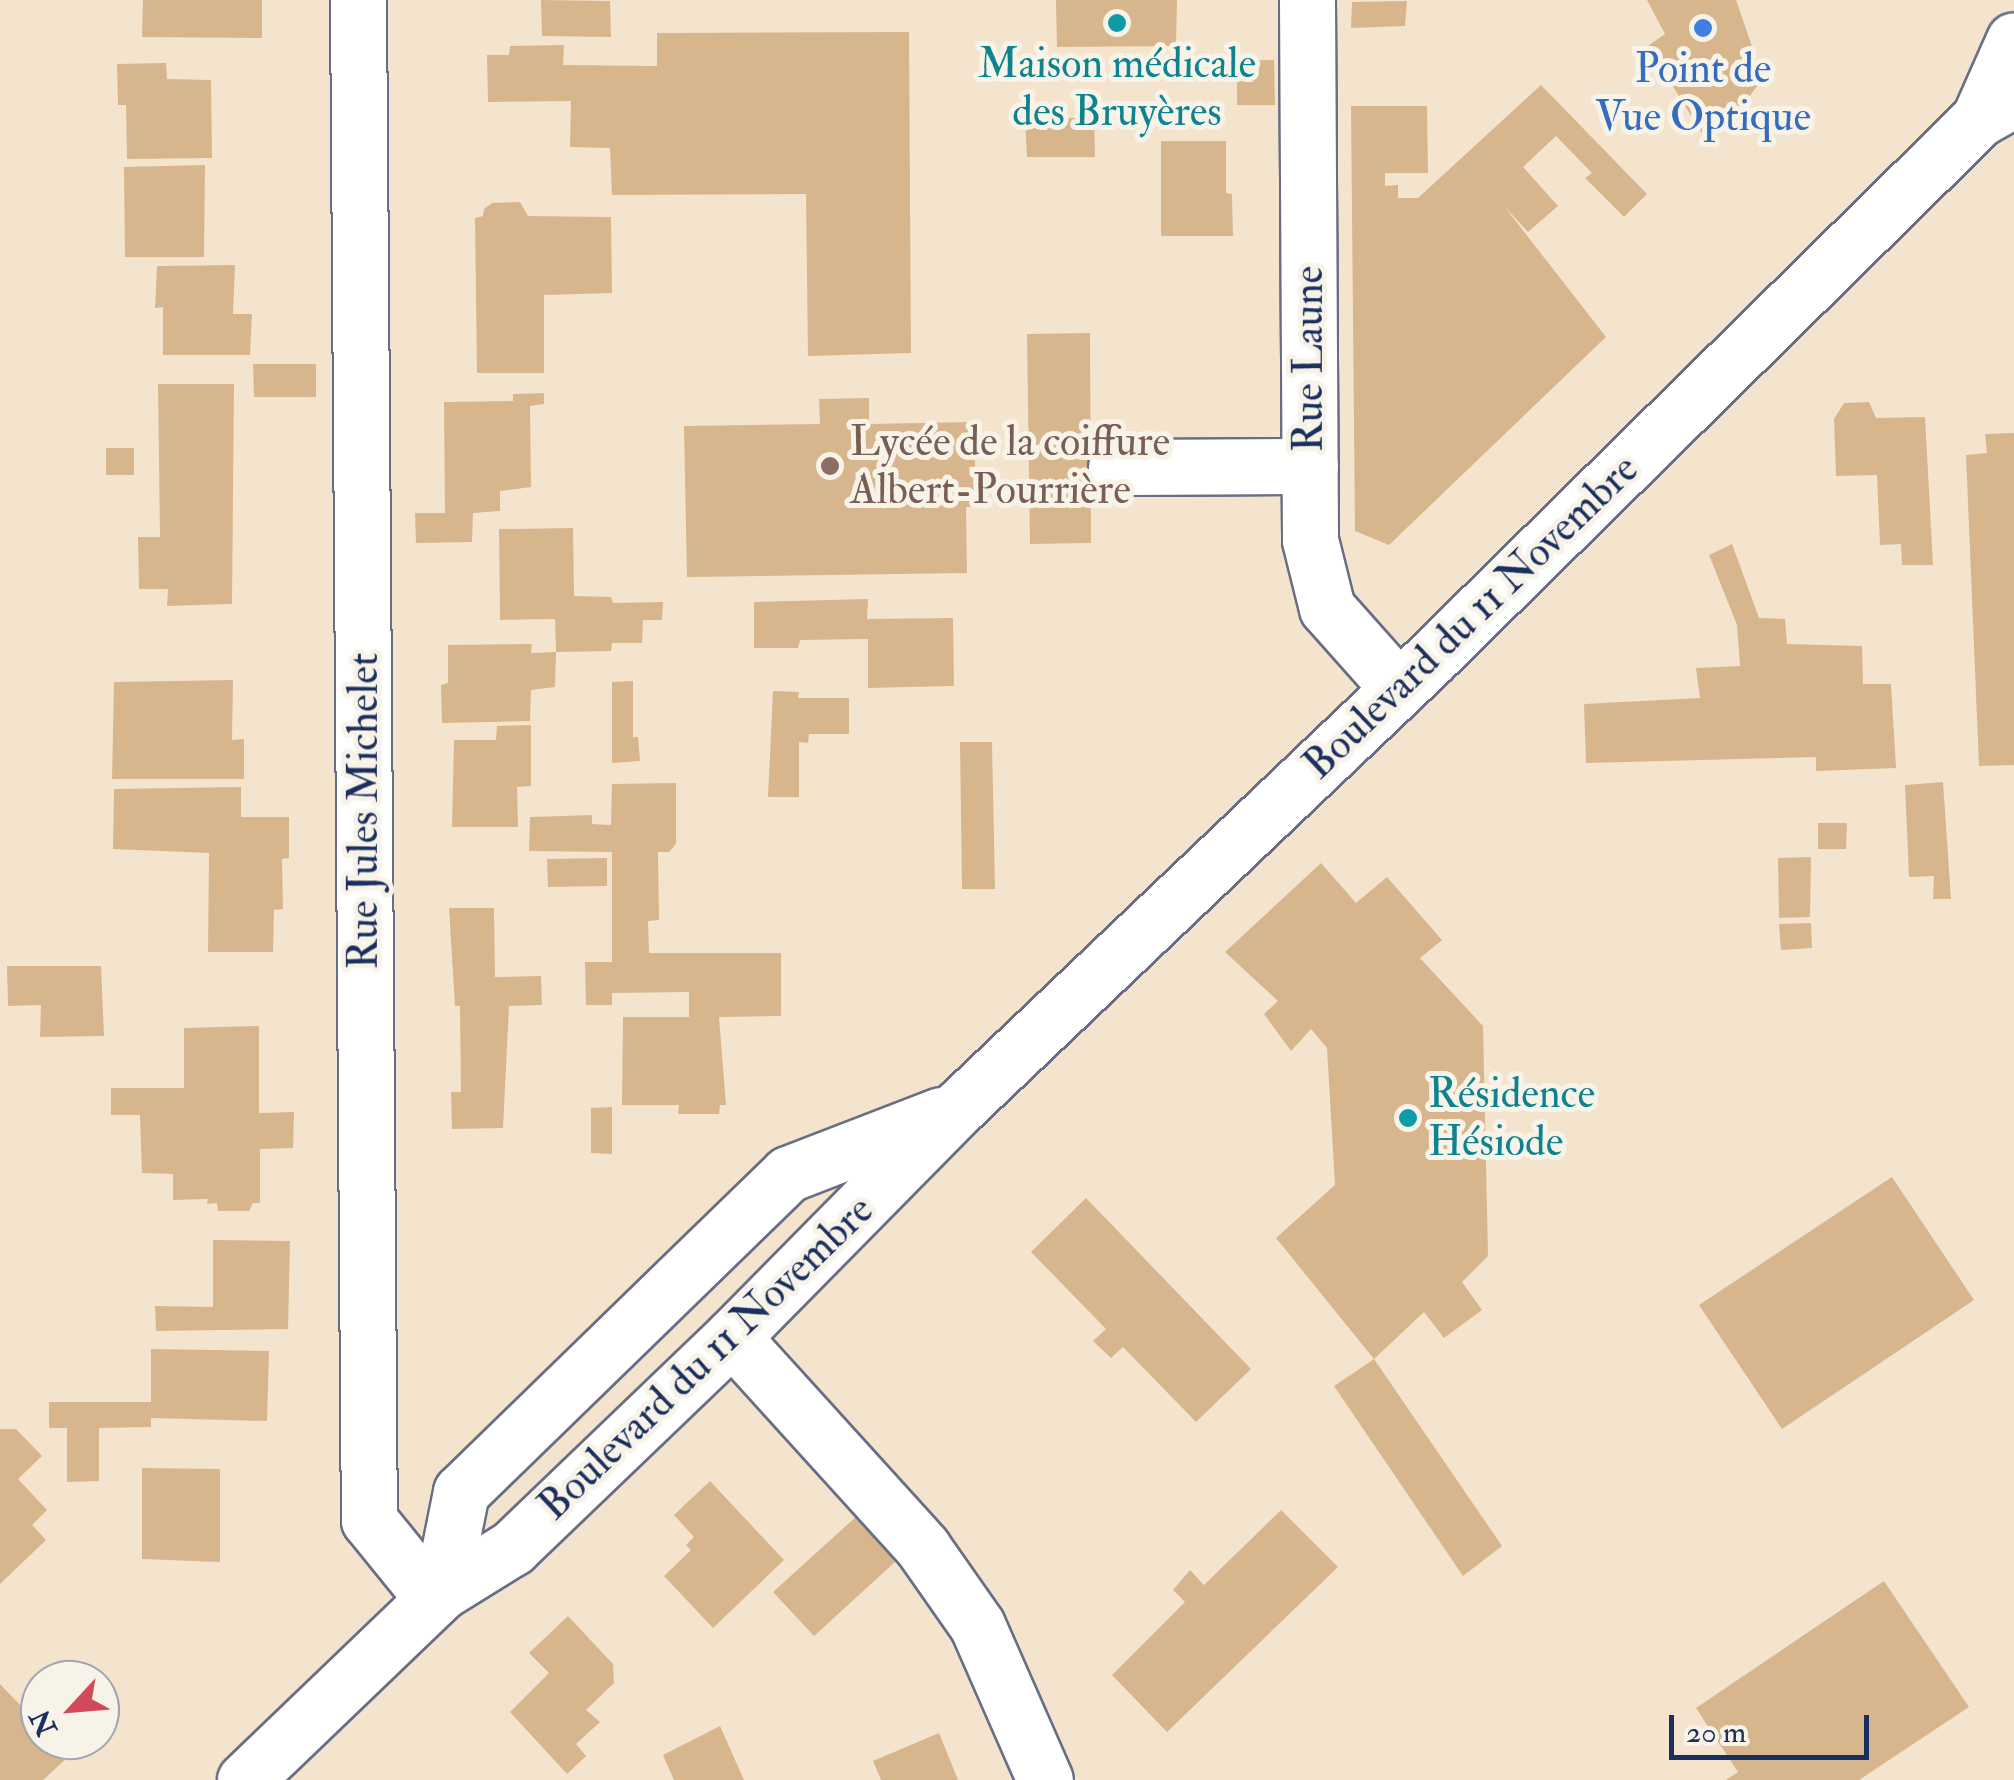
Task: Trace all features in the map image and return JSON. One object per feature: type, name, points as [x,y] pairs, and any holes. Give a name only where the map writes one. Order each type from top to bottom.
[{"type":"main road","name":"Rue Jules Michelet","points":[[358,0],[369,1520],[437,1595]]},
{"type":"main road","name":"Rue Laune","points":[[1307,0],[1310,540],[1327,608],[1399,689]]},
{"type":"main road","name":"Boulevard du 11 Novembre","points":[[245,1780],[437,1595],[512,1548],[732,1337],[958,1108],[1399,689],[1996,109],[2014,40]]},
{"type":"main road","points":[[1116,467],[1310,466]]},
{"type":"main road","name":"Boulevard du 11 Novembre","points":[[437,1595],[462,1492],[788,1174],[958,1108]]},
{"type":"main road","points":[[732,1337],[923,1548],[977,1625],[1045,1780]]},
{"type":"building","points":[[143,0],[262,0],[262,38],[142,37]]},
{"type":"building","points":[[541,0],[610,1],[611,37],[542,36]]},
{"type":"building","name":"Maison médicale des Bruyères","points":[[1056,0],[1177,0],[1176,46],[1057,47]]},
{"type":"building","points":[[1647,0],[1736,0],[1763,78],[1727,127],[1706,140],[1648,46],[1665,34]]},
{"type":"building","points":[[1407,1],[1405,26],[1351,28],[1352,2]]},
{"type":"building","points":[[909,32],[911,353],[808,356],[806,194],[612,195],[610,148],[570,147],[571,101],[488,102],[487,55],[509,55],[510,46],[564,45],[563,65],[657,66],[657,33]]},
{"type":"building","points":[[1274,60],[1275,105],[1237,105],[1237,61]]},
{"type":"building","points":[[166,63],[167,79],[211,80],[212,158],[127,159],[126,105],[118,105],[117,64]]},
{"type":"building","points":[[1541,85],[1647,194],[1624,217],[1585,178],[1592,173],[1556,136],[1523,167],[1558,206],[1528,232],[1504,206],[1606,337],[1389,545],[1355,531],[1351,106],[1427,106],[1428,173],[1385,173],[1385,186],[1398,185],[1398,198],[1418,198]]},
{"type":"building","points":[[1025,118],[1094,118],[1095,157],[1027,157]]},
{"type":"building","points":[[1161,141],[1226,141],[1226,193],[1232,194],[1233,236],[1161,236]]},
{"type":"building","points":[[205,165],[204,257],[125,257],[124,167]]},
{"type":"building","points":[[520,202],[528,216],[611,217],[612,293],[544,295],[544,373],[477,373],[475,218],[483,216],[484,209],[492,203]]},
{"type":"building","points":[[235,265],[233,314],[252,314],[250,355],[163,355],[163,307],[155,308],[157,266]]},
{"type":"building","points":[[1090,333],[1091,543],[1030,544],[1027,334]]},
{"type":"building","points":[[253,364],[316,364],[316,397],[254,397]]},
{"type":"building","points":[[158,384],[234,384],[232,604],[167,606],[168,589],[139,589],[138,537],[160,537]]},
{"type":"building","points":[[544,393],[544,404],[530,406],[531,487],[500,491],[500,511],[473,513],[472,542],[416,543],[415,513],[445,513],[444,402],[513,401],[513,394]]},
{"type":"building","name":"Lycée de la coiffure Albert-Pourrière","points":[[869,398],[869,424],[974,422],[976,507],[966,507],[967,573],[687,577],[684,426],[820,424],[819,399]]},
{"type":"building","points":[[1869,402],[1876,418],[1925,417],[1933,565],[1902,565],[1901,544],[1880,545],[1877,475],[1836,476],[1834,419],[1844,403]]},
{"type":"building","points":[[2014,433],[2014,765],[1979,766],[1966,455],[1987,453],[1985,434]]},
{"type":"building","points":[[106,448],[134,448],[134,475],[106,475]]},
{"type":"building","points":[[573,528],[574,596],[611,597],[613,603],[663,602],[662,620],[643,620],[642,643],[612,643],[611,651],[556,652],[555,619],[500,620],[499,529]]},
{"type":"building","points":[[1732,544],[1759,618],[1785,619],[1787,644],[1862,646],[1863,684],[1891,684],[1896,768],[1816,771],[1816,757],[1586,763],[1584,704],[1700,698],[1696,668],[1740,666],[1737,625],[1709,555]]},
{"type":"building","points":[[868,599],[867,619],[953,618],[954,686],[868,688],[868,639],[800,640],[798,648],[754,648],[754,602]]},
{"type":"building","points":[[532,644],[531,653],[556,652],[555,687],[531,690],[530,721],[442,723],[441,685],[448,683],[448,645]]},
{"type":"building","points":[[233,680],[232,740],[244,739],[244,779],[112,779],[114,682]]},
{"type":"building","points":[[633,681],[633,737],[638,737],[640,761],[612,763],[612,682]]},
{"type":"building","points":[[773,691],[799,692],[798,698],[849,698],[849,734],[809,734],[808,743],[799,742],[799,797],[768,797]]},
{"type":"building","points":[[531,725],[531,786],[517,787],[518,827],[452,827],[454,740],[496,740],[497,726]]},
{"type":"building","points":[[960,742],[992,742],[995,889],[962,889]]},
{"type":"building","points":[[1943,782],[1951,899],[1933,899],[1934,876],[1909,877],[1905,785]]},
{"type":"building","points":[[676,783],[676,844],[669,852],[658,852],[659,920],[648,921],[649,953],[781,953],[781,1016],[719,1017],[726,1105],[720,1105],[719,1114],[678,1114],[679,1105],[622,1105],[623,1017],[689,1017],[689,992],[612,993],[612,1005],[586,1005],[585,962],[612,962],[612,852],[529,851],[530,817],[592,815],[592,824],[611,825],[612,784]]},
{"type":"building","points":[[241,787],[241,817],[289,817],[289,858],[282,859],[283,909],[274,910],[273,952],[208,952],[209,853],[113,849],[114,789]]},
{"type":"building","points":[[1818,823],[1847,823],[1846,849],[1818,849]]},
{"type":"building","points":[[1811,857],[1810,917],[1779,918],[1778,858]]},
{"type":"building","points":[[607,858],[607,886],[548,887],[547,859]]},
{"type":"building","name":"Résidence Hésiode","points":[[1321,863],[1356,903],[1387,877],[1442,940],[1420,958],[1483,1026],[1488,1256],[1462,1282],[1482,1310],[1444,1338],[1424,1312],[1374,1359],[1276,1238],[1335,1185],[1327,1048],[1311,1029],[1291,1051],[1264,1014],[1278,1001],[1225,952]]},
{"type":"building","points":[[449,908],[494,908],[495,977],[541,976],[542,1005],[509,1006],[503,1128],[452,1129],[451,1092],[461,1092],[460,1006],[455,1006]]},
{"type":"building","points":[[1811,923],[1812,948],[1781,950],[1779,924]]},
{"type":"building","points":[[7,966],[101,966],[104,1036],[40,1037],[41,1005],[8,1006]]},
{"type":"building","points":[[259,1026],[259,1113],[294,1112],[293,1148],[260,1149],[260,1203],[253,1203],[249,1211],[218,1211],[217,1203],[207,1204],[208,1199],[173,1200],[173,1174],[142,1173],[140,1115],[111,1115],[111,1088],[184,1088],[184,1028]]},
{"type":"building","points":[[612,1107],[612,1154],[591,1153],[591,1108]]},
{"type":"building","points":[[1892,1177],[1974,1300],[1782,1429],[1699,1305]]},
{"type":"building","points":[[1086,1198],[1251,1369],[1196,1422],[1123,1347],[1111,1358],[1093,1341],[1106,1329],[1031,1252]]},
{"type":"building","points":[[213,1240],[290,1241],[288,1329],[156,1331],[155,1306],[213,1307]]},
{"type":"building","points":[[151,1349],[269,1351],[267,1421],[151,1418],[151,1427],[99,1428],[99,1481],[67,1482],[67,1428],[49,1428],[49,1402],[151,1402]]},
{"type":"building","points":[[1374,1359],[1502,1546],[1463,1576],[1334,1386]]},
{"type":"building","points":[[0,1429],[16,1429],[42,1456],[18,1479],[47,1510],[32,1525],[46,1540],[0,1584]]},
{"type":"building","points":[[142,1468],[220,1469],[220,1562],[142,1559]]},
{"type":"building","points":[[710,1481],[784,1560],[713,1628],[664,1576],[691,1550],[686,1545],[694,1537],[674,1515]]},
{"type":"building","points":[[1281,1510],[1338,1567],[1167,1732],[1112,1675],[1185,1602],[1173,1590],[1190,1570],[1204,1585]]},
{"type":"building","points":[[858,1515],[895,1562],[814,1636],[773,1592]]},
{"type":"building","points":[[1884,1581],[1969,1707],[1859,1780],[1726,1780],[1738,1772],[1696,1708]]},
{"type":"building","points":[[568,1616],[613,1664],[614,1683],[586,1710],[600,1722],[576,1744],[586,1756],[567,1774],[510,1712],[549,1673],[529,1653]]},
{"type":"building","points":[[0,1684],[20,1705],[20,1760],[65,1760],[43,1780],[0,1780]]},
{"type":"building","points":[[720,1726],[744,1780],[674,1780],[663,1755]]},
{"type":"building","points":[[939,1733],[958,1780],[881,1780],[873,1761]]},
{"type":"place","name":"Maison médicale des Bruyères","points":[[1117,23]]},
{"type":"place","name":"Point de Vue Optique","points":[[1703,28]]},
{"type":"place","name":"Lycée de la coiffure Albert-Pourrière","points":[[830,466]]},
{"type":"place","name":"Résidence Hésiode","points":[[1408,1118]]}]
